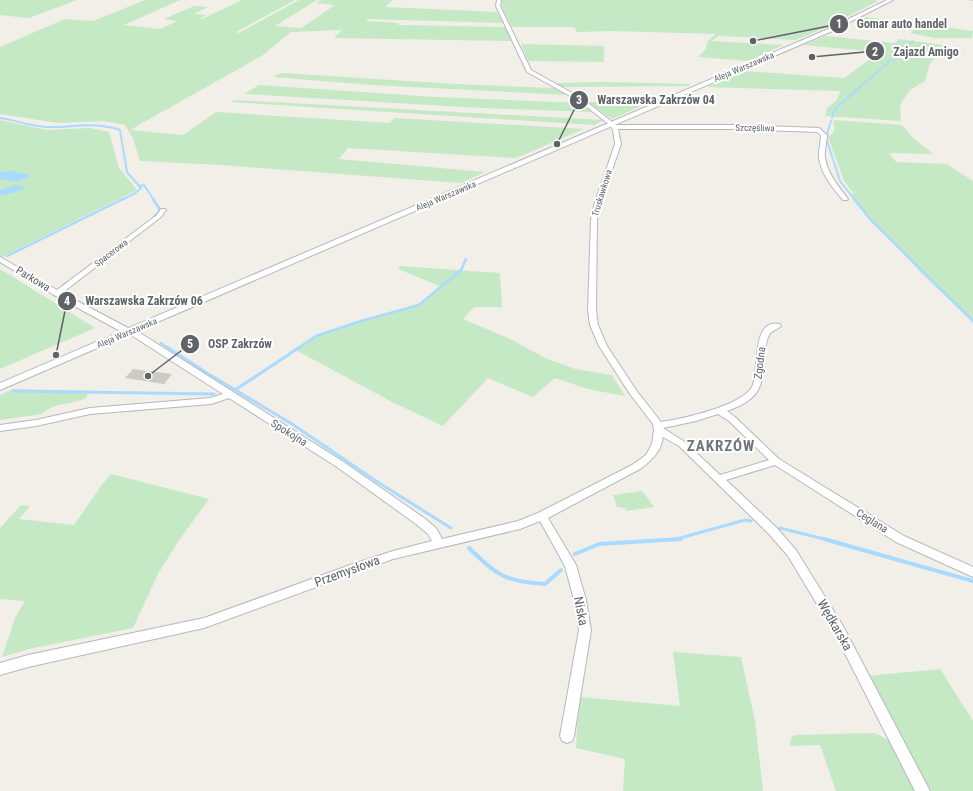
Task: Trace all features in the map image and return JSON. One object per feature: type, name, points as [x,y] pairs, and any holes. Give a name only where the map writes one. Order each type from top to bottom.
[{"type":"street","points":[[499,0],[498,6],[529,71],[581,100],[613,126]]},
{"type":"street","name":"Aleja Warszawska","points":[[0,387],[613,126],[828,31],[886,1]]},
{"type":"street","name":"Szczęśliwa","points":[[613,126],[738,127],[819,130],[824,135],[822,157],[824,164],[838,191],[845,199]]},
{"type":"street","name":"Truskawkowa","points":[[613,126],[616,130],[618,144],[597,205],[594,220],[592,310],[594,326],[603,346],[658,427]]},
{"type":"street","name":"Spacerowa","points":[[57,294],[159,216],[164,210]]},
{"type":"street","name":"Parkowa","points":[[0,259],[57,294],[129,331]]},
{"type":"street","name":"Zgodna","points":[[720,411],[755,390],[760,378],[762,348],[765,332],[768,328],[777,326]]},
{"type":"street","name":"Spokojna","points":[[129,331],[341,466],[420,521],[432,531],[439,544]]},
{"type":"street","points":[[0,428],[36,423],[90,411],[211,401],[229,395]]},
{"type":"street","points":[[658,427],[720,411]]},
{"type":"street","name":"Ceglana","points":[[720,411],[732,420],[776,461],[900,539],[973,572]]},
{"type":"street","name":"Wędkarska","points":[[658,427],[682,444],[773,531],[792,553],[839,630],[923,791]]},
{"type":"street","name":"Przemysłowa","points":[[0,669],[28,661],[204,623],[393,555],[514,527],[542,516],[643,462],[649,457],[657,444],[658,427]]},
{"type":"street","points":[[718,479],[776,461]]},
{"type":"street","name":"Niska","points":[[542,516],[570,565],[580,600],[585,630],[567,736]]},
{"type":"green space","points":[[0,0],[77,0],[29,18],[0,15]]},
{"type":"green space","points":[[145,0],[180,0],[124,25],[161,29],[177,21],[164,19],[194,6],[208,7],[194,14],[207,15],[200,18],[202,19],[242,0],[295,0],[236,32],[239,33],[299,0],[317,0],[275,26],[301,28],[335,5],[316,3],[321,0],[393,0],[385,7],[497,12],[504,23],[368,19],[366,21],[399,23],[398,25],[505,27],[513,41],[334,38],[342,30],[291,32],[263,55],[130,130],[183,135],[216,112],[390,123],[394,118],[584,129],[516,158],[348,148],[339,159],[485,172],[461,183],[221,165],[140,161],[133,138],[125,125],[103,121],[58,123],[0,114],[0,47],[65,19],[93,21]]},
{"type":"green space","points":[[502,0],[878,1],[823,29],[795,40],[719,36],[711,41],[783,45],[749,61],[698,57],[706,49],[707,42],[716,34],[614,31],[576,32],[575,27],[512,27],[501,5]]},
{"type":"green space","points":[[866,17],[973,31],[972,38],[935,38],[910,33],[915,29],[859,20]]},
{"type":"green space","points":[[826,36],[895,43],[899,39],[944,45],[930,63],[925,81],[910,90],[900,105],[901,121],[825,116],[827,108],[836,101],[841,91],[707,87],[744,71],[844,78],[880,52],[803,45]]},
{"type":"green space","points":[[521,44],[604,46],[604,62],[528,61]]},
{"type":"green space","points":[[281,73],[456,84],[553,88],[569,95],[372,85],[273,77]]},
{"type":"green space","points":[[602,82],[691,84],[687,86],[562,87],[554,83]]},
{"type":"green space","points":[[259,85],[435,97],[580,103],[593,112],[481,108],[244,94]]},
{"type":"green space","points":[[235,100],[604,120],[594,125],[231,102]]},
{"type":"green space","points":[[588,102],[650,102],[612,119]]},
{"type":"green space","points":[[0,120],[46,130],[90,128],[109,132],[119,168],[137,190],[0,258]]},
{"type":"green space","points":[[834,120],[902,125],[913,138],[933,154],[889,153],[896,162],[947,164],[973,181],[973,322],[922,274],[850,195],[854,194],[844,181],[828,137],[833,133],[835,128],[833,124]]},
{"type":"green space","points":[[400,266],[500,273],[502,307],[474,307],[463,319],[510,339],[545,358],[575,369],[612,375],[625,396],[588,389],[555,378],[533,397],[488,378],[443,426],[392,402],[294,349],[312,338],[360,320],[413,308],[442,287],[398,269]]},
{"type":"green space","points":[[0,269],[95,328],[0,369]]},
{"type":"green space","points":[[13,389],[89,391],[86,398],[52,407],[42,414],[0,420],[0,395]]},
{"type":"green space","points":[[111,474],[209,499],[182,536],[159,572],[133,628],[29,649],[2,657],[15,618],[25,601],[0,599],[0,528],[21,505],[30,506],[19,519],[74,525]]},
{"type":"green space","points":[[642,491],[654,507],[626,511],[625,508],[617,507],[613,495]]},
{"type":"green space","points":[[673,652],[741,657],[755,721],[763,791],[623,791],[625,759],[576,748],[579,697],[680,706]]},
{"type":"green space","points":[[940,669],[973,721],[973,791],[927,791],[867,676]]},
{"type":"green space","points":[[875,733],[890,741],[918,791],[836,791],[820,745],[790,746],[791,738],[795,735]]},
{"type":"water","points":[[13,171],[29,175],[28,178],[16,182],[0,179],[0,172]]},
{"type":"water","points":[[16,185],[25,188],[0,196],[0,190]]},
{"type":"building","points":[[133,369],[172,374],[164,384],[125,378]]},
{"type":"waterway","points":[[860,87],[913,41]]},
{"type":"waterway","points":[[832,118],[835,109],[861,86]]},
{"type":"waterway","points":[[0,118],[46,127],[92,125],[111,127],[120,130],[127,172],[139,186]]},
{"type":"waterway","points":[[831,121],[826,138],[840,181],[855,200]]},
{"type":"waterway","points":[[139,186],[144,185],[154,200]]},
{"type":"waterway","points":[[121,200],[134,194],[141,188],[139,186]]},
{"type":"waterway","points":[[7,256],[123,199]]},
{"type":"waterway","points":[[153,199],[159,208],[159,212],[154,217]]},
{"type":"waterway","points":[[854,199],[870,219],[973,321]]},
{"type":"waterway","points":[[298,348],[316,336],[361,321],[419,305],[461,270],[466,259]]},
{"type":"waterway","points":[[62,286],[68,282]]},
{"type":"waterway","points":[[161,343],[168,348]]},
{"type":"waterway","points":[[167,347],[235,390]]},
{"type":"waterway","points":[[235,390],[300,347]]},
{"type":"waterway","points":[[235,390],[292,424],[376,481],[451,528]]},
{"type":"waterway","points":[[13,391],[214,394]]},
{"type":"waterway","points":[[675,539],[745,520],[751,521]]},
{"type":"waterway","points":[[780,528],[824,539]]},
{"type":"waterway","points":[[575,554],[599,544],[675,539]]},
{"type":"waterway","points":[[675,539],[681,539]]},
{"type":"waterway","points":[[824,539],[828,540]]},
{"type":"waterway","points":[[824,539],[973,581]]},
{"type":"waterway","points":[[469,548],[495,571],[511,579],[545,584],[561,570]]},
{"type":"place","name":"Gomar auto handel","points":[[753,41]]},
{"type":"place","name":"Zajazd Amigo","points":[[812,57]]},
{"type":"place","name":"Warszawska Zakrzów 04","points":[[557,144]]},
{"type":"place","name":"Warszawska Zakrzów 06","points":[[56,355]]},
{"type":"place","name":"OSP Zakrzów","points":[[148,376]]},
{"type":"district","name":"ZAKRZÓW","points":[[721,446]]}]
